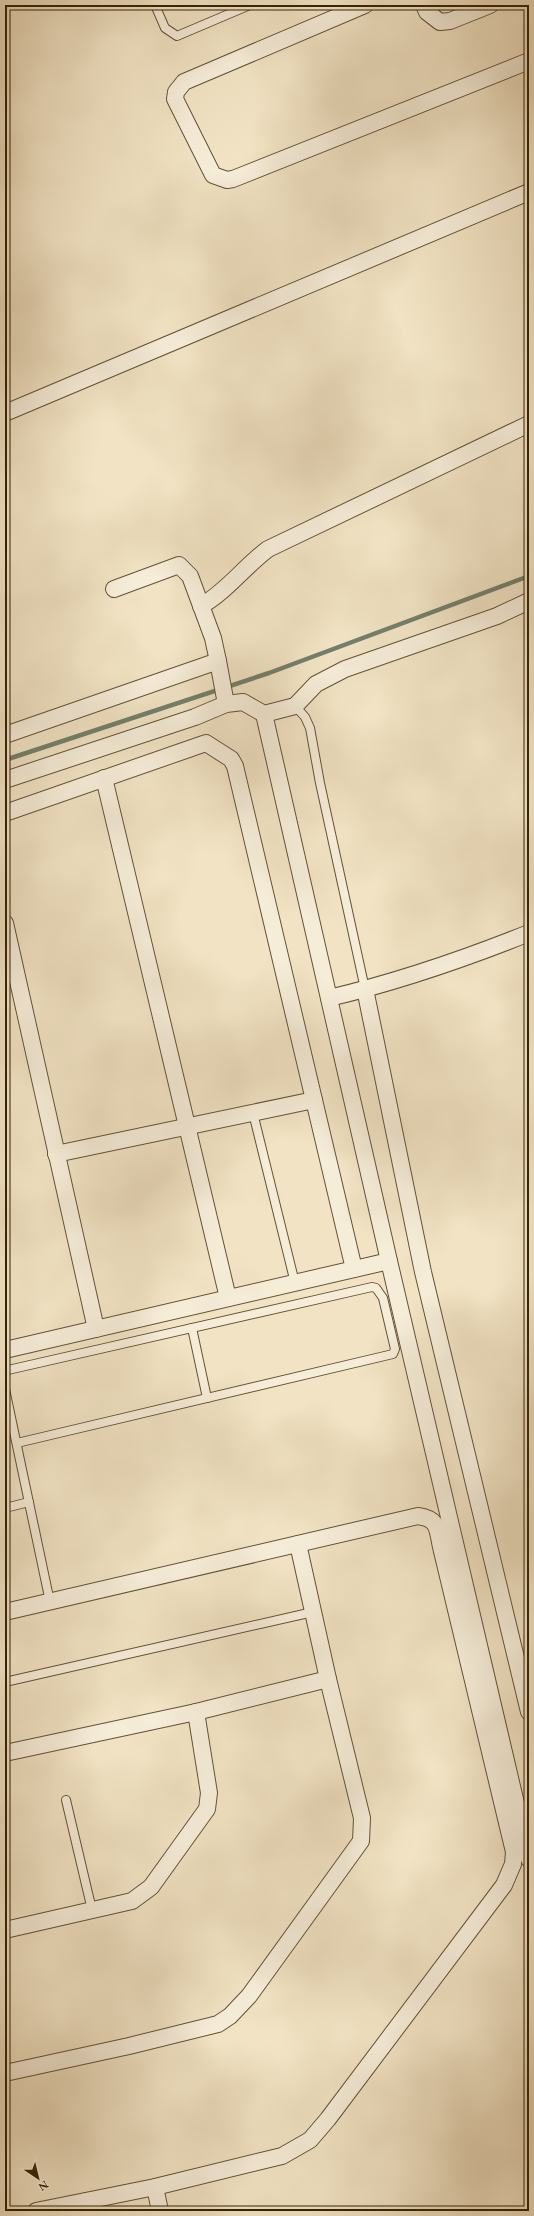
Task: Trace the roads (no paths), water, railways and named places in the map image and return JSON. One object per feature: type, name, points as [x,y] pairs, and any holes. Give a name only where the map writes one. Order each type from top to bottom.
[{"type":"street","points":[[365,5],[184,82],[178,88],[175,99],[214,175],[227,180],[233,180],[529,61]]},
{"type":"street","points":[[424,5],[427,12],[440,22],[450,21],[490,5]]},
{"type":"street","points":[[5,413],[529,192]]},
{"type":"street","points":[[201,606],[212,600],[253,560],[268,549],[529,424]]},
{"type":"street","points":[[114,589],[179,566],[190,576],[213,638],[225,699]]},
{"type":"street","points":[[5,780],[195,717],[225,699],[243,702],[264,714],[295,706],[316,684],[345,669],[497,616],[529,602]]},
{"type":"street","points":[[5,735],[219,668]]},
{"type":"street","points":[[36,2211],[155,2187],[282,2156],[310,2140],[332,2113],[510,1874],[514,1864],[514,1852],[448,1546],[389,1261],[264,714]]},
{"type":"street","points":[[5,813],[206,742],[231,759],[237,774],[354,1269]]},
{"type":"street","points":[[104,778],[228,1298]]},
{"type":"street","points":[[5,923],[96,1329]]},
{"type":"street","points":[[329,998],[365,989],[456,960],[529,933]]},
{"type":"street","points":[[365,989],[422,1272],[529,1712]]},
{"type":"street","points":[[56,1154],[314,1100]]},
{"type":"street","points":[[5,1350],[389,1261]]},
{"type":"street","points":[[5,1612],[418,1516],[430,1518],[435,1523],[448,1546],[529,1858]]},
{"type":"street","points":[[5,2073],[129,2046],[218,2024],[230,2016],[249,1996],[361,1841],[362,1818],[328,1679],[298,1544]]},
{"type":"street","points":[[5,1753],[196,1712],[328,1679]]},
{"type":"street","points":[[5,1930],[132,1901],[147,1891],[207,1809],[209,1793],[196,1712]]},
{"type":"street","points":[[155,2187],[160,2211]]},
{"type":"lane","points":[[155,5],[165,28],[171,34],[177,36],[250,5]]},
{"type":"lane","points":[[295,706],[305,717],[310,728],[320,783],[365,989]]},
{"type":"lane","points":[[253,1113],[295,1283]]},
{"type":"lane","points":[[5,1373],[8,1370],[372,1287],[376,1288],[383,1298],[395,1349],[393,1354],[16,1443]]},
{"type":"lane","points":[[192,1328],[208,1398]]},
{"type":"lane","points":[[5,1388],[50,1602]]},
{"type":"lane","points":[[5,1508],[29,1502]]},
{"type":"lane","points":[[5,1682],[313,1612]]},
{"type":"lane","points":[[66,1800],[92,1910]]},
{"type":"waterway","points":[[5,760],[269,673],[529,576]]}]
